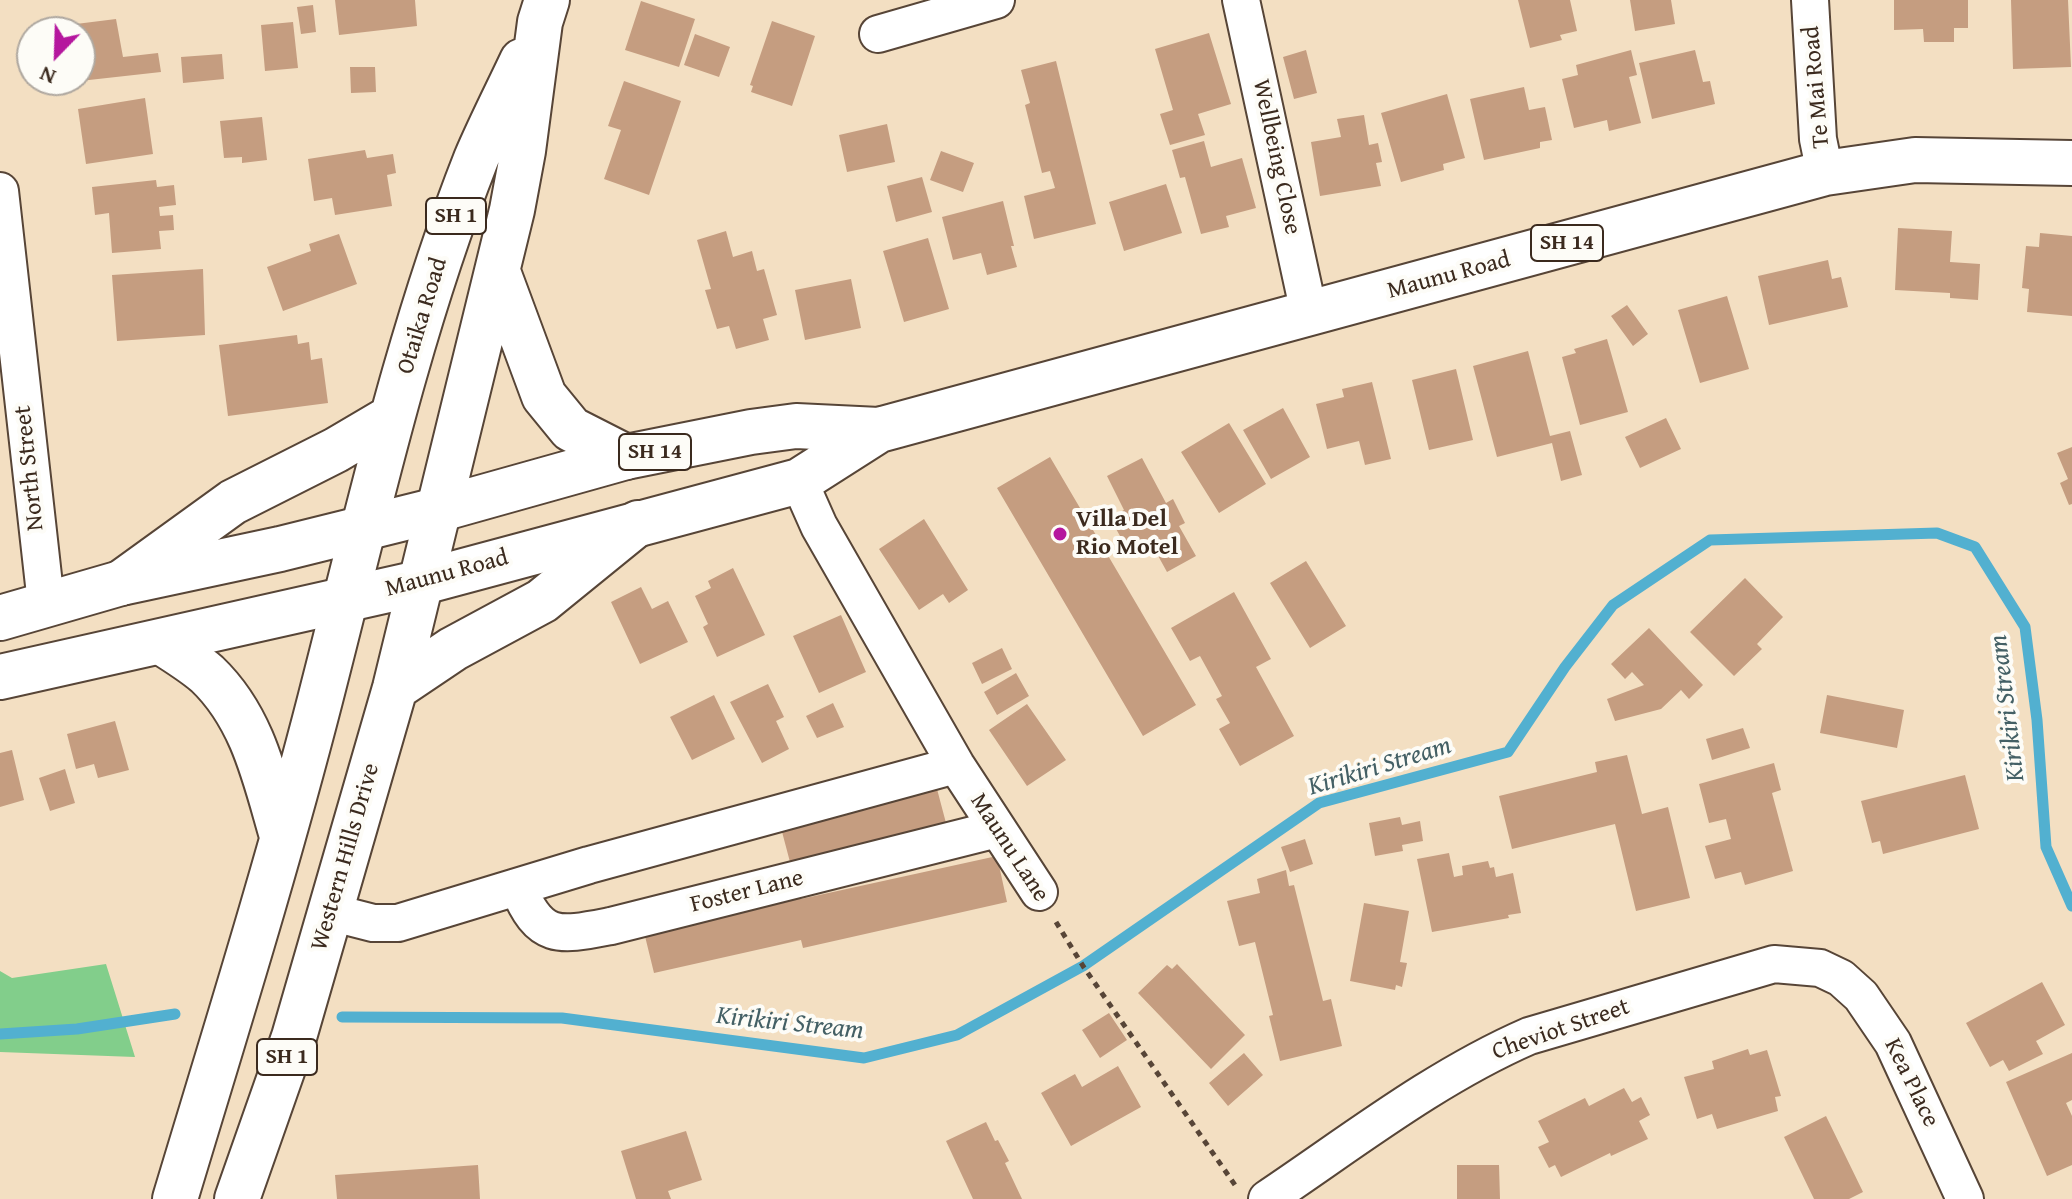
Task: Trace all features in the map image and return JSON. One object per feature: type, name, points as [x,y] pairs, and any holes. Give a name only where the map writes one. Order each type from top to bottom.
[{"type":"main road","name":"Otaika Road","points":[[437,510],[498,272],[523,151],[544,11]]},
{"type":"main road","name":"Otaika Road","points":[[363,529],[392,417],[446,242],[477,157],[544,11]]},
{"type":"main road","name":"Maunu Road","points":[[0,677],[419,583],[799,481],[879,430],[1825,173],[1915,160],[2072,163]]},
{"type":"main road","points":[[498,272],[544,396],[571,429],[626,457]]},
{"type":"main road","points":[[121,583],[233,502],[336,450],[392,417]]},
{"type":"main road","name":"Maunu Road","points":[[0,618],[121,583],[437,510],[626,457],[796,426],[879,430]]},
{"type":"main road","name":"Western Hills Drive","points":[[237,1199],[294,1037],[395,688],[437,510]]},
{"type":"main road","points":[[395,688],[453,649],[542,601],[638,523]]},
{"type":"main road","name":"SH 1","points":[[175,1199],[282,836],[363,529]]},
{"type":"main road","points":[[161,642],[207,675],[232,704],[259,754],[282,836]]},
{"type":"street","points":[[878,34],[996,0]]},
{"type":"street","name":"Wellbeing Close","points":[[1241,0],[1309,313]]},
{"type":"street","name":"Te Mai Road","points":[[1810,0],[1818,139],[1825,173]]},
{"type":"street","name":"North Street","points":[[0,191],[46,603]]},
{"type":"street","name":"Maunu Lane","points":[[799,481],[819,526],[956,765],[1039,892]]},
{"type":"street","points":[[330,912],[373,923],[398,923],[956,765]]},
{"type":"street","name":"Foster Lane","points":[[518,887],[532,918],[556,932],[573,934],[997,829]]},
{"type":"street","name":"Cheviot Street","points":[[1251,1192],[1478,1060],[1529,1036],[1774,964],[1820,968],[1841,978]]},
{"type":"street","name":"Kea Place","points":[[1841,978],[1861,996],[1893,1043],[1965,1199]]},
{"type":"path","name":"Maunu Lane","points":[[1039,892],[1083,966],[1251,1192]]},
{"type":"green space","points":[[106,964],[135,1057],[0,1052],[0,971],[12,978]]},
{"type":"building","points":[[335,0],[415,0],[417,26],[339,35]]},
{"type":"building","points":[[1518,0],[1570,0],[1577,31],[1560,35],[1562,40],[1530,48]]},
{"type":"building","points":[[1630,0],[1671,0],[1675,24],[1635,31]]},
{"type":"building","points":[[1894,0],[1968,0],[1968,28],[1954,28],[1954,42],[1924,42],[1923,29],[1894,30]]},
{"type":"building","points":[[2011,0],[2068,0],[2071,67],[2013,69]]},
{"type":"building","points":[[641,1],[695,19],[679,67],[625,50]]},
{"type":"building","points":[[313,5],[316,32],[301,34],[297,7]]},
{"type":"building","points":[[116,19],[123,57],[158,53],[161,72],[96,79],[96,22]]},
{"type":"building","points":[[772,21],[815,36],[792,106],[751,92],[753,86],[750,85]]},
{"type":"building","points":[[293,22],[298,68],[265,71],[261,25]]},
{"type":"building","points":[[1209,33],[1231,104],[1198,114],[1205,135],[1170,145],[1160,114],[1173,110],[1155,49]]},
{"type":"building","points":[[695,34],[730,47],[719,77],[684,65]]},
{"type":"building","points":[[1306,50],[1317,93],[1294,99],[1283,57]]},
{"type":"building","points":[[1631,50],[1637,75],[1629,77],[1641,123],[1609,131],[1607,120],[1574,128],[1562,79],[1578,75],[1576,65]]},
{"type":"building","points":[[1695,50],[1703,82],[1710,81],[1715,104],[1652,119],[1639,63]]},
{"type":"building","points":[[222,54],[224,79],[183,83],[181,57]]},
{"type":"building","points":[[1056,61],[1096,224],[1034,239],[1024,196],[1055,188],[1050,171],[1042,173],[1025,105],[1030,103],[1021,70]]},
{"type":"building","points":[[350,67],[375,67],[376,92],[351,93]]},
{"type":"building","points":[[624,81],[681,101],[649,195],[604,179],[621,130],[608,126]]},
{"type":"building","points":[[1524,87],[1529,110],[1545,107],[1552,140],[1540,142],[1540,148],[1484,160],[1470,99]]},
{"type":"building","points":[[1447,94],[1465,158],[1443,164],[1444,170],[1401,182],[1381,113]]},
{"type":"building","points":[[145,98],[153,154],[86,164],[78,109]]},
{"type":"building","points":[[1364,115],[1369,145],[1378,143],[1382,162],[1376,163],[1381,186],[1320,196],[1311,142],[1341,137],[1337,119]]},
{"type":"building","points":[[262,117],[267,160],[242,163],[242,157],[224,158],[220,121]]},
{"type":"building","points":[[887,124],[895,162],[847,172],[839,135]]},
{"type":"building","points":[[1204,141],[1211,167],[1242,158],[1256,208],[1226,216],[1229,227],[1201,234],[1185,177],[1180,178],[1172,150]]},
{"type":"building","points":[[365,150],[367,158],[393,154],[396,173],[387,175],[392,206],[335,215],[332,198],[314,201],[308,159]]},
{"type":"building","points":[[941,151],[974,163],[963,192],[930,180]]},
{"type":"building","points":[[922,177],[932,212],[896,222],[887,186]]},
{"type":"building","points":[[156,180],[157,187],[174,185],[176,205],[159,207],[160,216],[173,215],[174,230],[159,231],[161,249],[112,253],[109,213],[95,215],[92,187]]},
{"type":"building","points":[[1166,184],[1182,233],[1124,251],[1109,202]]},
{"type":"building","points":[[1003,201],[1017,267],[987,275],[981,253],[953,260],[942,217]]},
{"type":"building","points":[[1898,228],[1952,231],[1950,262],[1980,264],[1978,300],[1950,298],[1950,293],[1895,290]]},
{"type":"building","points":[[726,231],[733,257],[752,251],[757,271],[764,269],[777,315],[763,319],[769,340],[736,349],[729,326],[717,329],[705,290],[711,289],[697,240]]},
{"type":"building","points":[[2040,233],[2072,236],[2072,316],[2027,312],[2029,289],[2022,288],[2026,246],[2039,247]]},
{"type":"building","points":[[339,234],[357,284],[283,311],[267,267],[311,251],[309,244]]},
{"type":"building","points":[[928,238],[949,309],[904,322],[883,251]]},
{"type":"building","points":[[1828,260],[1832,279],[1841,277],[1848,307],[1769,325],[1758,276]]},
{"type":"building","points":[[203,269],[205,335],[117,341],[112,275]]},
{"type":"building","points":[[851,279],[861,328],[805,340],[795,290]]},
{"type":"building","points":[[1727,296],[1749,369],[1700,383],[1678,310]]},
{"type":"building","points":[[1627,305],[1648,334],[1633,346],[1611,316]]},
{"type":"building","points":[[297,335],[298,344],[309,342],[311,360],[322,358],[328,403],[228,416],[219,345]]},
{"type":"building","points":[[1607,339],[1628,412],[1580,425],[1562,357],[1576,353],[1574,349]]},
{"type":"building","points":[[1528,351],[1550,436],[1570,431],[1582,475],[1561,481],[1552,443],[1497,457],[1473,366]]},
{"type":"building","points":[[1456,369],[1473,440],[1429,450],[1412,380]]},
{"type":"building","points":[[1372,382],[1391,459],[1365,465],[1359,441],[1327,449],[1316,404],[1344,397],[1342,389]]},
{"type":"building","points":[[1283,408],[1310,457],[1271,479],[1243,430]]},
{"type":"building","points":[[1666,418],[1681,449],[1640,468],[1625,437]]},
{"type":"building","points":[[1229,423],[1266,484],[1219,513],[1181,452]]},
{"type":"building","points":[[2072,447],[2072,504],[2069,505],[2060,483],[2068,479],[2057,453]]},
{"type":"building","points":[[1050,457],[1196,705],[1143,736],[997,488]]},
{"type":"building","points":[[1142,458],[1166,503],[1173,499],[1185,523],[1179,526],[1196,556],[1167,572],[1151,543],[1130,554],[1110,518],[1124,510],[1107,476]]},
{"type":"building","points":[[924,519],[968,590],[949,603],[943,594],[919,610],[879,549]]},
{"type":"building","points":[[1306,561],[1346,626],[1310,648],[1270,583]]},
{"type":"building","points":[[733,568],[765,635],[717,657],[703,627],[708,624],[695,596],[711,588],[708,581]]},
{"type":"building","points":[[1745,578],[1783,617],[1757,644],[1762,649],[1734,676],[1690,632]]},
{"type":"building","points":[[641,587],[652,609],[668,601],[688,642],[640,664],[611,602]]},
{"type":"building","points":[[1234,592],[1271,659],[1256,667],[1294,736],[1240,766],[1219,729],[1230,723],[1216,699],[1222,696],[1200,656],[1190,661],[1171,628]]},
{"type":"building","points":[[841,615],[866,672],[819,693],[793,636]]},
{"type":"building","points":[[1649,628],[1703,685],[1689,699],[1681,690],[1661,709],[1615,721],[1607,699],[1644,685],[1632,672],[1625,679],[1611,664]]},
{"type":"building","points":[[1002,648],[1012,669],[982,684],[972,663]]},
{"type":"building","points":[[1016,673],[1029,696],[997,715],[984,692]]},
{"type":"building","points":[[768,684],[784,717],[776,721],[789,749],[762,763],[730,702]]},
{"type":"building","points":[[714,695],[735,739],[692,760],[670,717]]},
{"type":"building","points":[[1827,695],[1904,710],[1897,748],[1820,733]]},
{"type":"building","points":[[833,703],[844,727],[817,738],[806,716]]},
{"type":"building","points":[[1027,704],[1066,760],[1027,786],[989,730]]},
{"type":"building","points":[[115,721],[129,770],[98,778],[94,764],[76,769],[67,734]]},
{"type":"building","points":[[1743,728],[1750,748],[1712,760],[1706,739]]},
{"type":"building","points":[[12,750],[24,800],[0,807],[0,753]]},
{"type":"building","points":[[1627,755],[1642,814],[1668,807],[1690,898],[1636,911],[1615,824],[1512,849],[1499,796],[1597,772],[1595,762]]},
{"type":"building","points":[[1774,763],[1781,790],[1772,793],[1793,871],[1745,885],[1741,872],[1715,879],[1705,846],[1731,839],[1726,819],[1709,823],[1699,784]]},
{"type":"building","points":[[65,769],[75,803],[50,811],[39,778]]},
{"type":"building","points":[[1965,775],[1979,829],[1883,854],[1880,841],[1872,843],[1861,801]]},
{"type":"building","points":[[937,789],[946,823],[790,862],[781,828]]},
{"type":"building","points":[[1400,817],[1402,825],[1420,821],[1423,841],[1402,845],[1403,851],[1375,856],[1369,823]]},
{"type":"building","points":[[1305,839],[1313,864],[1290,872],[1281,847]]},
{"type":"building","points":[[1449,853],[1454,877],[1463,875],[1462,866],[1488,861],[1490,868],[1494,867],[1496,877],[1513,873],[1521,913],[1432,932],[1417,859]]},
{"type":"building","points":[[997,856],[1007,902],[803,948],[801,940],[654,973],[643,928],[799,893],[801,899]]},
{"type":"building","points":[[1286,870],[1289,886],[1294,885],[1323,1001],[1331,999],[1342,1046],[1280,1061],[1269,1016],[1273,1015],[1255,942],[1239,946],[1227,901],[1260,893],[1257,879]]},
{"type":"building","points":[[1364,903],[1409,911],[1400,962],[1407,963],[1402,987],[1396,985],[1395,990],[1350,981]]},
{"type":"building","points":[[1177,964],[1245,1035],[1211,1069],[1138,993],[1167,965],[1172,969]]},
{"type":"building","points":[[2042,982],[2065,1025],[2036,1041],[2043,1054],[2009,1071],[2003,1060],[1990,1067],[1966,1023]]},
{"type":"building","points":[[1109,1013],[1127,1040],[1100,1058],[1082,1030]]},
{"type":"building","points":[[1748,1049],[1750,1055],[1767,1050],[1781,1096],[1775,1097],[1778,1111],[1717,1129],[1712,1114],[1697,1119],[1684,1077],[1714,1069],[1712,1061]]},
{"type":"building","points":[[1244,1053],[1263,1075],[1228,1106],[1209,1083]]},
{"type":"building","points":[[2072,1053],[2072,1100],[2066,1103],[2072,1116],[2072,1165],[2047,1176],[2006,1082]]},
{"type":"building","points":[[1118,1066],[1141,1107],[1071,1146],[1041,1093],[1075,1074],[1082,1087]]},
{"type":"building","points":[[1624,1088],[1632,1102],[1641,1097],[1650,1115],[1639,1121],[1648,1139],[1561,1177],[1555,1165],[1549,1168],[1538,1147],[1549,1142],[1538,1121],[1585,1098],[1589,1106]]},
{"type":"building","points":[[1826,1116],[1863,1192],[1849,1199],[1814,1199],[1784,1137]]},
{"type":"building","points":[[986,1122],[1009,1161],[1005,1163],[1022,1199],[973,1199],[946,1141]]},
{"type":"building","points":[[686,1131],[702,1180],[668,1191],[671,1199],[636,1199],[621,1151]]},
{"type":"building","points":[[478,1165],[480,1199],[337,1199],[335,1175]]},
{"type":"building","points":[[1457,1165],[1499,1165],[1500,1199],[1457,1199]]},
{"type":"waterway","name":"Kirikiri Stream","points":[[342,1017],[562,1018],[864,1058],[957,1035],[1083,966],[1319,803],[1508,752],[1565,667],[1613,605],[1710,540],[1937,533],[1975,547],[2025,627],[2037,720],[2046,847],[2072,906]]},
{"type":"waterway","name":"Kirikiri Stream","points":[[0,1034],[77,1029],[175,1014]]},
{"type":"place","name":"Villa Del Rio Motel","points":[[1060,534]]}]
